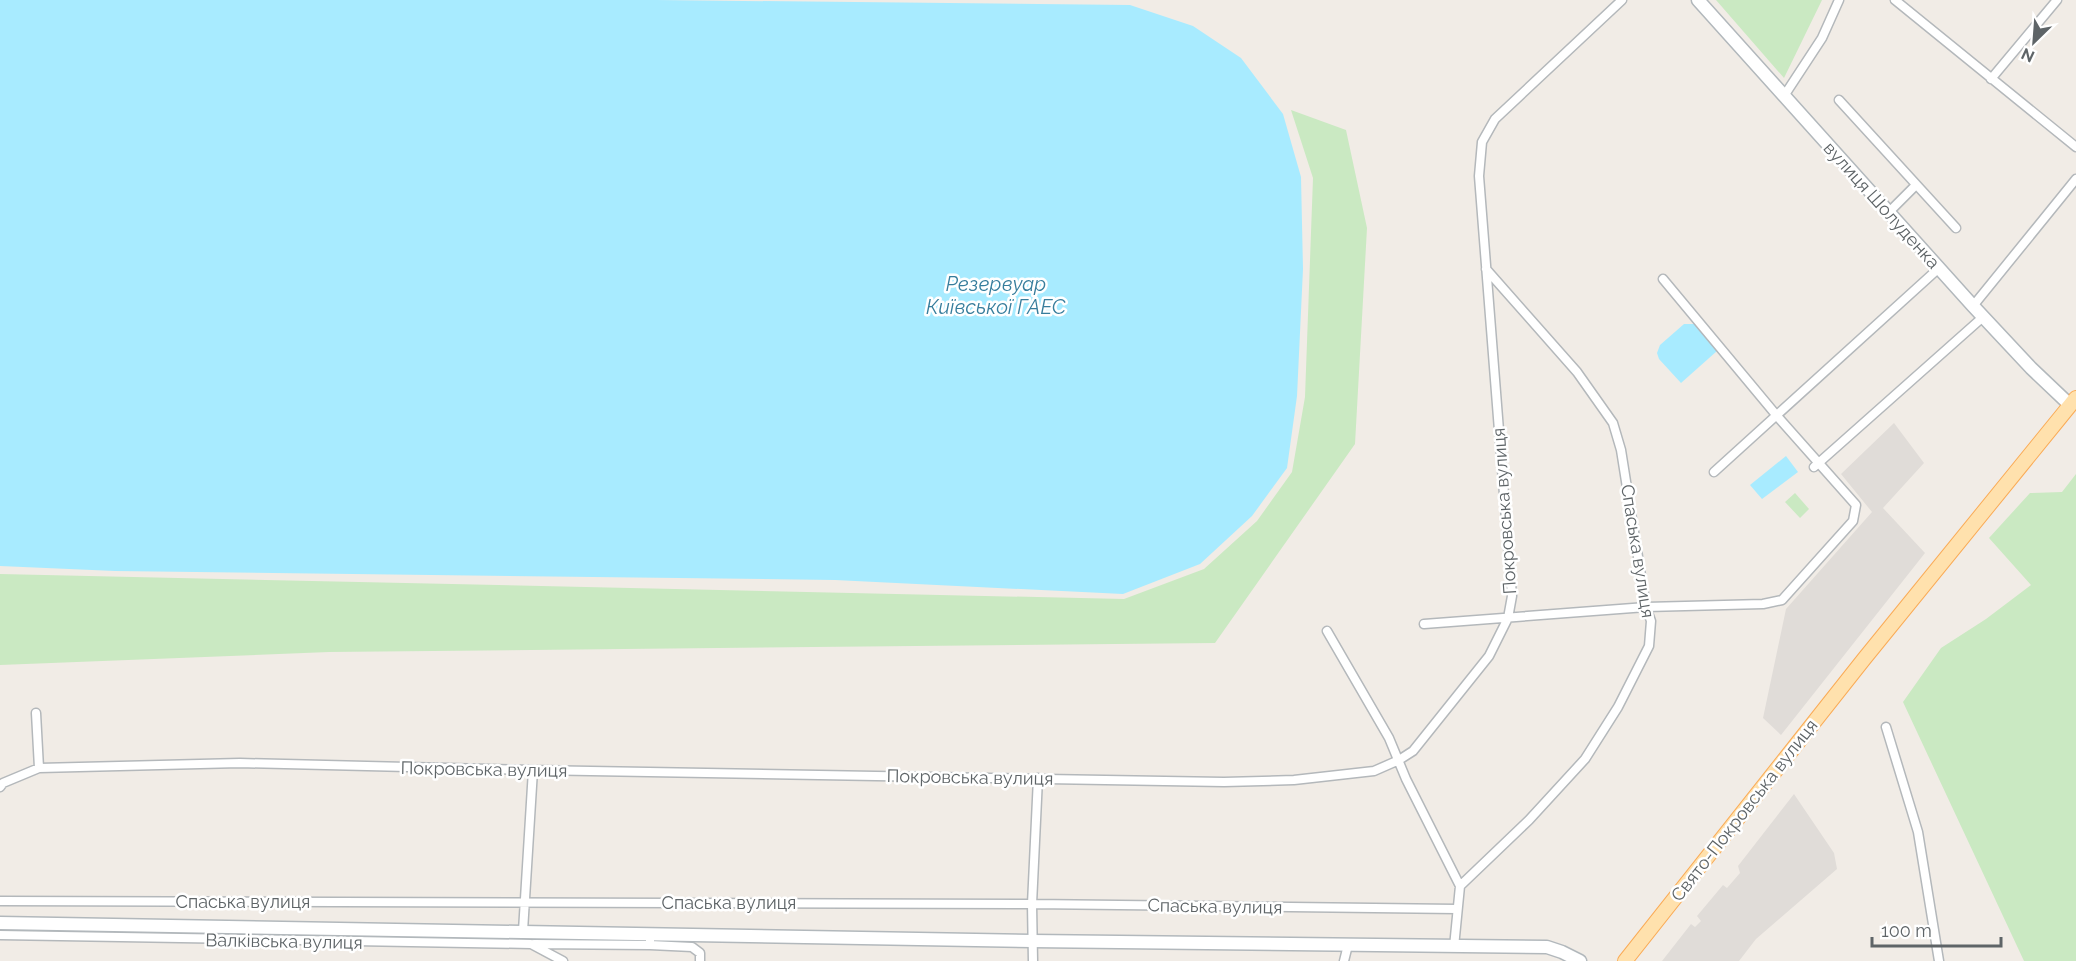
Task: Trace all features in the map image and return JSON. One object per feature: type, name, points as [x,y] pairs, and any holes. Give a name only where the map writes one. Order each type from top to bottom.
[{"type":"main road","name":"Свято-Покровська вулиця","points":[[1625,961],[1864,659],[2073,402]]},
{"type":"street","name":"Покровська вулиця","points":[[0,787],[3,783],[39,768],[240,763],[1224,782],[1294,780],[1374,771],[1399,760],[1413,751],[1489,656],[1508,618],[1512,596],[1484,256],[1479,176],[1482,142],[1495,119],[1622,0]]},
{"type":"street","name":"вулиця Шолуденка","points":[[1698,0],[1983,317],[2031,368],[2073,402]]},
{"type":"street","points":[[1784,96],[1822,38],[1839,0]]},
{"type":"street","points":[[1895,0],[2076,147]]},
{"type":"street","points":[[1992,79],[2056,0]]},
{"type":"street","points":[[1839,100],[1956,228]]},
{"type":"street","points":[[1973,306],[2076,179]]},
{"type":"street","points":[[1889,212],[1916,185]]},
{"type":"street","name":"Спаська вулиця","points":[[1460,886],[1528,820],[1585,759],[1618,707],[1648,646],[1650,621],[1621,450],[1613,423],[1577,372],[1485,268]]},
{"type":"street","points":[[1714,472],[1939,268]]},
{"type":"street","points":[[1424,624],[1646,607],[1763,604],[1782,600],[1853,521],[1856,505],[1817,465],[1663,279]]},
{"type":"street","points":[[1817,465],[1983,317]]},
{"type":"street","points":[[1327,631],[1389,738],[1406,779],[1460,886],[1454,947]]},
{"type":"street","points":[[36,713],[39,768]]},
{"type":"street","points":[[1886,727],[1918,832],[1939,961]]},
{"type":"street","points":[[523,931],[533,770]]},
{"type":"street","points":[[1033,961],[1032,904],[1038,778]]},
{"type":"street","name":"Спаська вулиця","points":[[0,901],[525,901],[1457,909]]},
{"type":"street","name":"Спаська вулиця","points":[[0,923],[43,930],[317,928],[523,931],[650,939],[1547,947],[1580,961]]},
{"type":"street","points":[[317,928],[317,941]]},
{"type":"street","name":"Валківська вулиця","points":[[0,935],[43,930],[317,941],[531,944],[563,961]]},
{"type":"street","points":[[531,944],[650,939],[692,947],[700,953],[700,961]]},
{"type":"street","points":[[1344,961],[1348,945]]},
{"type":"shaded area","points":[[1894,423],[1924,463],[1883,508],[1925,553],[1781,735],[1763,718],[1786,609],[1872,512],[1841,474]]},
{"type":"shaded area","points":[[1794,794],[1834,853],[1837,869],[1756,939],[1739,961],[1662,961],[1691,924],[1695,927],[1701,921],[1697,916],[1723,885],[1727,888],[1740,873],[1738,866]]},
{"type":"green space","points":[[1716,0],[1822,0],[1784,78]]},
{"type":"green space","points":[[1291,110],[1346,130],[1367,228],[1355,444],[1215,643],[329,652],[0,665],[0,574],[1124,599],[1204,569],[1257,521],[1292,472],[1305,397],[1313,178]]},
{"type":"green space","points":[[2076,474],[2076,961],[2024,961],[1903,702],[1941,648],[1986,619],[2031,585],[1989,538],[2030,493],[2062,492]]},
{"type":"green space","points":[[1795,493],[1809,509],[1800,518],[1785,502]]},
{"type":"water","name":"Резервуар Київської ГАЕС","points":[[0,0],[657,0],[1130,5],[1193,26],[1241,58],[1283,114],[1301,177],[1303,269],[1297,396],[1287,468],[1252,516],[1200,564],[1123,594],[835,580],[115,571],[0,566]]},
{"type":"water","points":[[1684,324],[1694,324],[1717,351],[1681,383],[1659,359],[1657,353],[1660,345]]},
{"type":"water","points":[[1786,456],[1798,472],[1762,499],[1750,485]]}]
